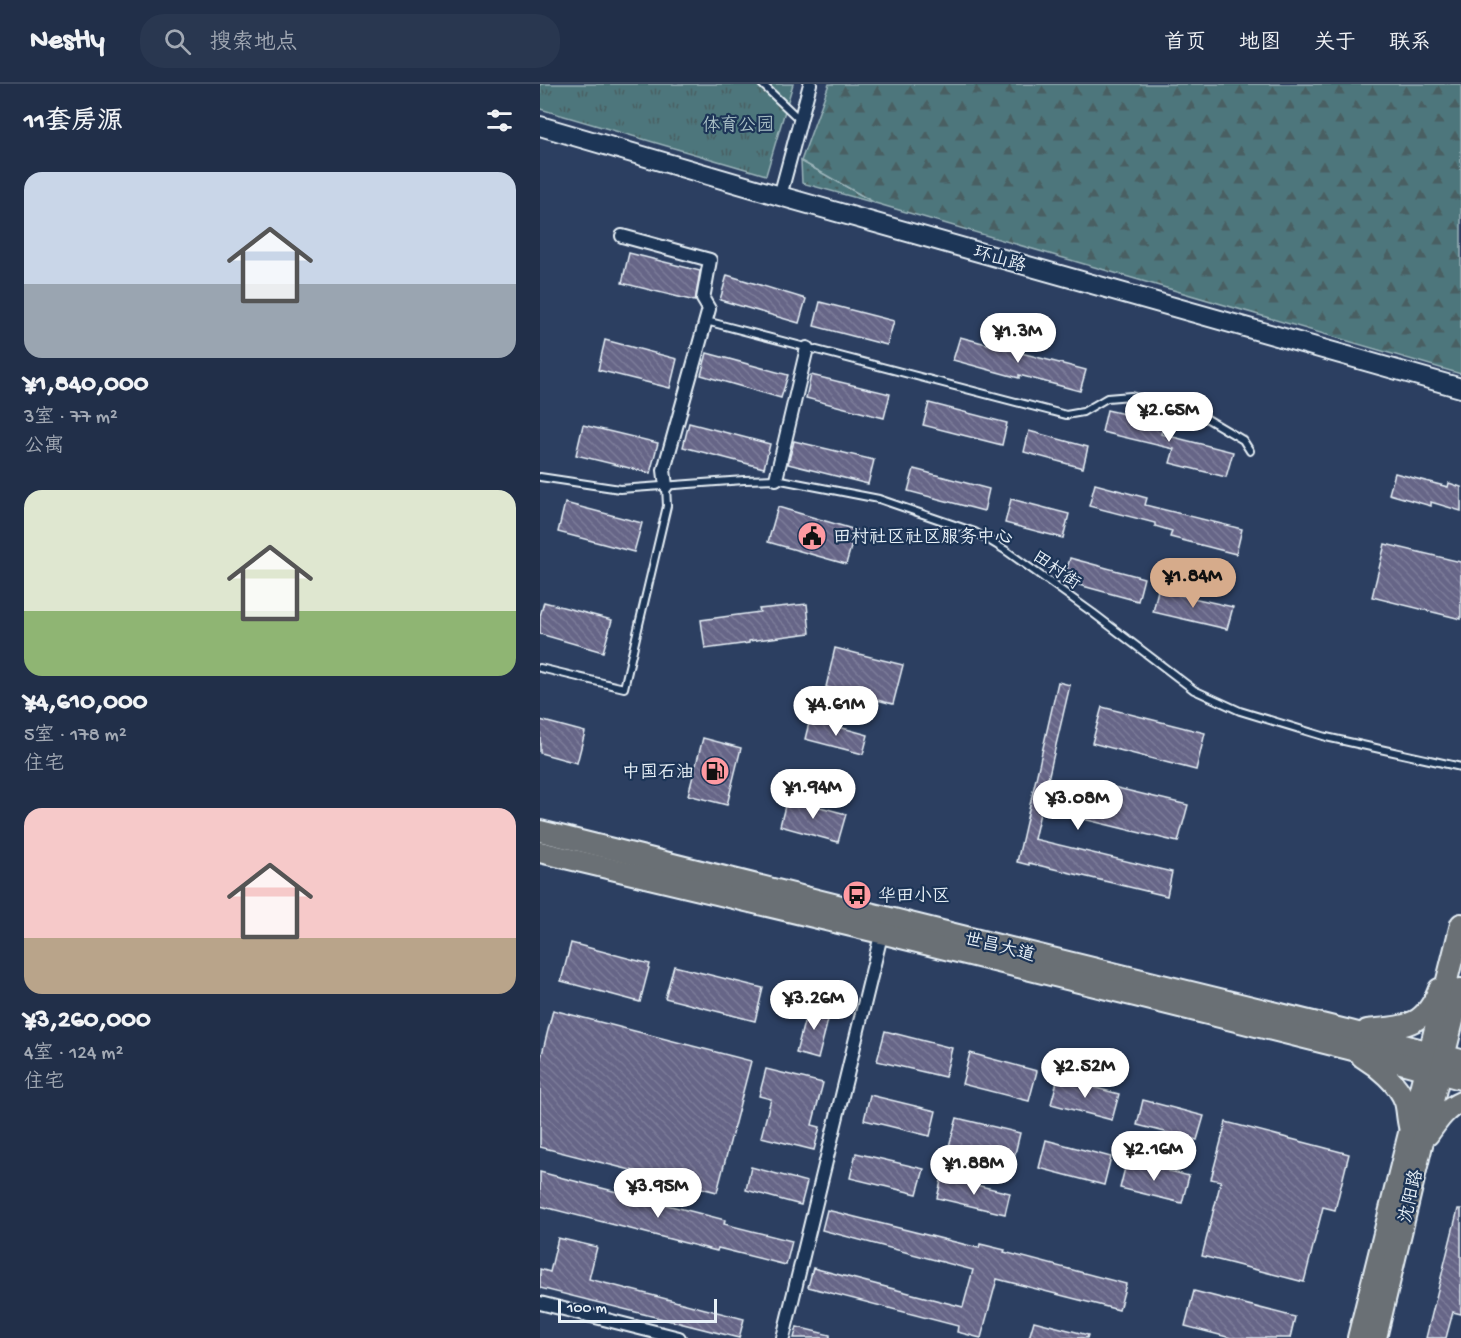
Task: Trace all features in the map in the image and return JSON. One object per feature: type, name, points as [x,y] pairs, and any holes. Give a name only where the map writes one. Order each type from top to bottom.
[{"type":"main road","name":"环山路","points":[[540,126],[1461,388]]},
{"type":"main road","name":"世昌大道","points":[[540,831],[883,925],[1440,1062],[1461,1079]]},
{"type":"main road","name":"世昌大道","points":[[540,852],[883,925]]},
{"type":"main road","points":[[1440,1062],[1455,951],[1461,924]]},
{"type":"main road","points":[[1350,1040],[1418,1021],[1435,1001],[1455,951]]},
{"type":"main road","points":[[1440,1062],[1461,989]]},
{"type":"main road","points":[[1350,1040],[1401,1093],[1416,1138],[1454,1105],[1461,1102]]},
{"type":"main road","name":"沈阳路","points":[[1358,1338],[1440,1062]]},
{"type":"main road","name":"沈阳路","points":[[1376,1338],[1416,1138]]},
{"type":"street","points":[[780,196],[810,84]]},
{"type":"street","points":[[622,236],[710,260],[703,299],[709,309],[664,470],[666,486]]},
{"type":"street","points":[[776,479],[807,348]]},
{"type":"street","points":[[783,1338],[883,925]]},
{"type":"street","points":[[540,1303],[679,1338]]},
{"type":"lane","points":[[762,84],[800,120]]},
{"type":"lane","points":[[705,321],[1066,415],[1083,412],[1107,398],[1131,396],[1199,414],[1243,440],[1250,451]]},
{"type":"lane","name":"田村街","points":[[540,477],[620,489],[776,479],[879,499],[975,532],[1005,550],[1194,690],[1240,711],[1326,737],[1461,767]]},
{"type":"lane","points":[[540,668],[624,688],[667,506],[666,486]]},
{"type":"green space","name":"体育公园","points":[[540,84],[793,84],[766,175],[540,109]]},
{"type":"green space","points":[[829,84],[1461,84],[1461,374],[875,203],[801,161]]},
{"type":"green space","points":[[801,161],[875,203],[802,183]]},
{"type":"building","points":[[629,253],[700,271],[695,301],[622,283]]},
{"type":"building","points":[[727,275],[806,299],[799,323],[720,300]]},
{"type":"building","points":[[820,302],[894,321],[887,345],[814,326]]},
{"type":"building","points":[[960,337],[1086,370],[1080,391],[1019,375],[1019,378],[953,360]]},
{"type":"building","points":[[605,340],[677,359],[670,388],[598,370]]},
{"type":"building","points":[[707,353],[788,375],[781,398],[701,375]]},
{"type":"building","points":[[811,375],[890,394],[884,418],[806,398]]},
{"type":"building","points":[[929,403],[1007,423],[1002,445],[923,425]]},
{"type":"building","points":[[1107,410],[1164,423],[1161,434],[1233,452],[1226,477],[1170,463],[1174,449],[1102,432]]},
{"type":"building","points":[[689,423],[770,444],[764,468],[683,447]]},
{"type":"building","points":[[583,425],[658,443],[650,473],[576,455]]},
{"type":"building","points":[[1029,431],[1088,447],[1083,468],[1024,452]]},
{"type":"building","points":[[794,441],[874,460],[868,484],[788,464]]},
{"type":"building","points":[[914,469],[989,489],[984,511],[908,491]]},
{"type":"building","points":[[1395,473],[1448,487],[1449,483],[1461,487],[1461,511],[1431,502],[1431,506],[1389,494]]},
{"type":"building","points":[[1095,484],[1147,498],[1145,505],[1242,529],[1236,554],[1170,537],[1172,531],[1155,526],[1155,523],[1089,506]]},
{"type":"building","points":[[1011,499],[1069,514],[1063,538],[1005,523]]},
{"type":"building","points":[[565,503],[642,523],[634,552],[558,532]]},
{"type":"building","name":"田村社区社区服务中心","points":[[778,507],[856,530],[846,564],[768,542]]},
{"type":"building","points":[[1385,544],[1461,562],[1461,619],[1372,597]]},
{"type":"building","points":[[1070,558],[1144,578],[1138,601],[1064,581]]},
{"type":"building","points":[[1158,590],[1233,607],[1227,629],[1153,612]]},
{"type":"building","points":[[544,602],[612,620],[603,652],[540,634],[540,616]]},
{"type":"building","points":[[807,604],[810,633],[705,649],[701,620],[760,612],[759,609]]},
{"type":"building","points":[[835,648],[903,665],[893,704],[826,687]]},
{"type":"building","points":[[1058,682],[1070,685],[1034,839],[1172,872],[1167,896],[1017,862]]},
{"type":"building","points":[[1102,707],[1205,733],[1196,770],[1092,743]]},
{"type":"building","points":[[810,719],[868,735],[863,754],[805,739]]},
{"type":"building","points":[[540,720],[585,732],[577,763],[540,753]]},
{"type":"building","name":"中国石油","points":[[703,738],[741,748],[727,805],[688,795]]},
{"type":"building","points":[[1084,780],[1188,805],[1178,842],[1075,817]]},
{"type":"building","points":[[787,798],[846,814],[838,842],[780,826]]},
{"type":"building","points":[[571,943],[650,964],[640,1002],[561,981]]},
{"type":"building","points":[[674,966],[763,988],[755,1021],[665,998]]},
{"type":"building","points":[[809,1003],[831,1008],[818,1059],[796,1053]]},
{"type":"building","points":[[553,1010],[751,1061],[717,1192],[540,1147],[540,1062]]},
{"type":"building","points":[[885,1031],[952,1048],[945,1077],[877,1061]]},
{"type":"building","points":[[970,1053],[1037,1071],[1029,1101],[962,1084]]},
{"type":"building","points":[[766,1069],[823,1083],[812,1125],[820,1127],[814,1150],[761,1137],[771,1099],[759,1096]]},
{"type":"building","points":[[1058,1078],[1119,1094],[1112,1120],[1051,1104]]},
{"type":"building","points":[[870,1095],[936,1111],[930,1136],[864,1120]]},
{"type":"building","points":[[1143,1100],[1204,1116],[1197,1140],[1137,1125]]},
{"type":"building","points":[[957,1118],[1020,1133],[1013,1162],[949,1146]]},
{"type":"building","points":[[1226,1122],[1349,1154],[1335,1210],[1323,1207],[1304,1282],[1202,1256],[1221,1181],[1211,1179]]},
{"type":"building","points":[[1046,1140],[1111,1157],[1104,1185],[1039,1168]]},
{"type":"building","points":[[856,1153],[924,1169],[917,1194],[850,1178]]},
{"type":"building","points":[[1127,1160],[1189,1176],[1182,1203],[1120,1188]]},
{"type":"building","points":[[751,1167],[807,1182],[801,1205],[746,1190]]},
{"type":"building","points":[[540,1172],[725,1220],[724,1224],[792,1241],[786,1265],[718,1248],[717,1251],[540,1206]]},
{"type":"building","points":[[942,1177],[1010,1193],[1005,1214],[937,1198]]},
{"type":"building","points":[[1458,1209],[1461,1209],[1461,1314],[1453,1312],[1446,1338],[1426,1338]]},
{"type":"building","points":[[827,1210],[979,1248],[980,1244],[1005,1250],[1004,1252],[1126,1284],[1119,1310],[997,1279],[981,1338],[957,1332],[958,1326],[808,1287],[813,1268],[963,1307],[973,1270],[822,1230]]},
{"type":"building","points":[[558,1238],[597,1247],[589,1279],[744,1319],[739,1338],[540,1288],[540,1269],[550,1272]]},
{"type":"building","points":[[1194,1291],[1295,1317],[1290,1338],[1231,1338],[1185,1326]]},
{"type":"building","points":[[1034,1321],[1088,1335],[1087,1338],[1029,1338]]},
{"type":"building","points":[[797,1327],[830,1335],[830,1338],[794,1338]]},
{"type":"place","name":"田村社区社区服务中心","points":[[812,536]]},
{"type":"place","name":"中国石油","points":[[715,771]]},
{"type":"place","name":"华田小区","points":[[857,895]]}]
